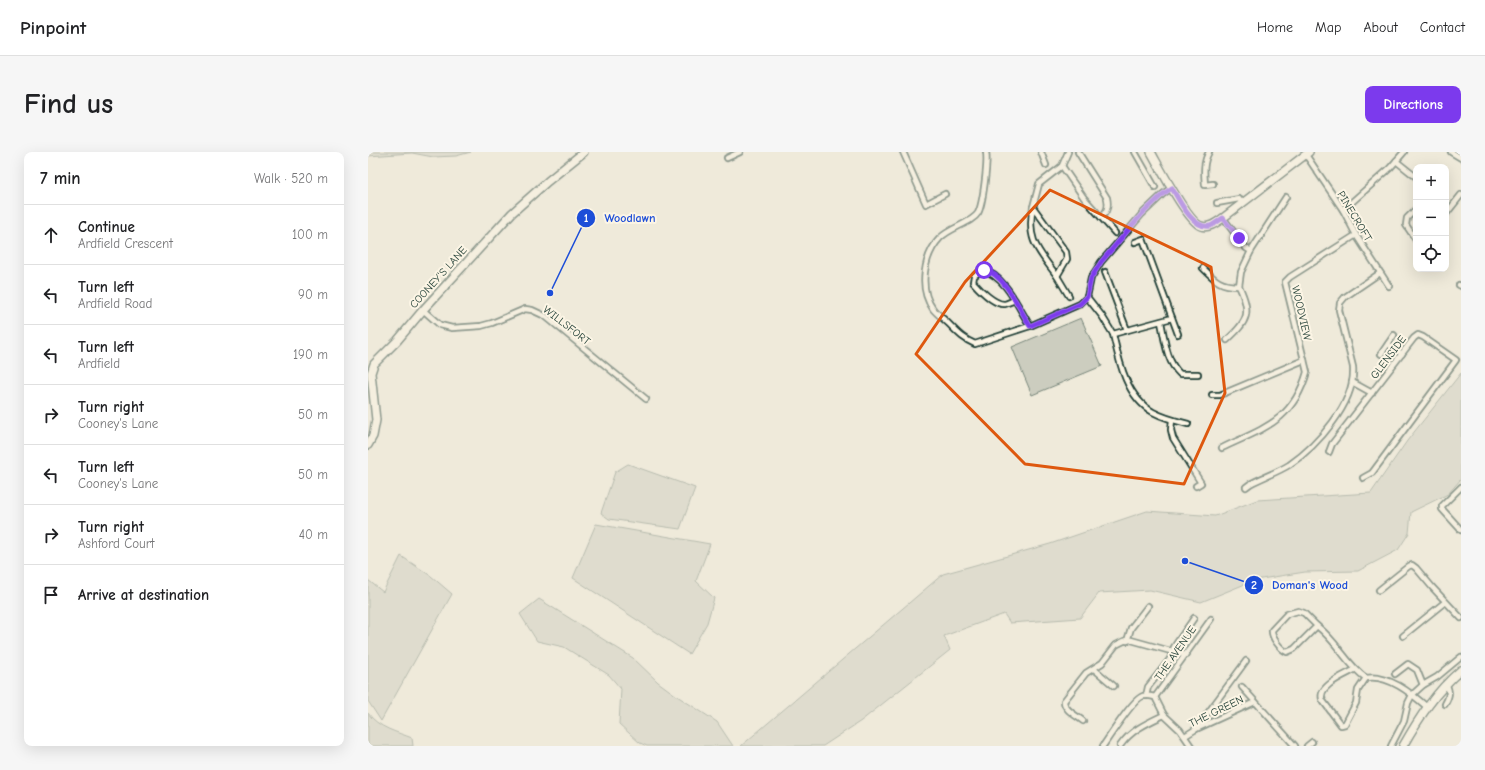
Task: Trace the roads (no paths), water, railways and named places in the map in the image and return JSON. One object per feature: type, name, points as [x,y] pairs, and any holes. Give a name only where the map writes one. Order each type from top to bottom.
[{"type":"street","name":"COONEY'S LANE","points":[[368,445],[373,436],[376,420],[371,373],[374,364],[397,341],[422,310],[512,213],[584,152]]},
{"type":"street","points":[[726,158],[740,152]]},
{"type":"street","points":[[986,152],[987,160],[980,210],[974,218],[947,232],[941,237],[934,246],[925,271],[926,295],[933,309],[964,339],[975,344],[1030,326],[1080,304],[1087,297],[1091,278],[1101,262],[1142,214],[1163,194],[1172,188]]},
{"type":"street","points":[[1041,152],[1046,165]]},
{"type":"street","points":[[1068,152],[1062,166],[1039,184],[1030,219],[1030,230],[1034,244],[1057,276],[1069,296]]},
{"type":"street","points":[[1078,152],[1107,198],[1107,210],[1101,217]]},
{"type":"street","points":[[1135,152],[1155,187]]},
{"type":"street","points":[[1151,152],[1193,220],[1201,226],[1213,225],[1308,153]]},
{"type":"street","points":[[1209,152],[1204,165],[1205,185],[1213,184]]},
{"type":"street","points":[[1343,210],[1381,176],[1404,152]]},
{"type":"street","points":[[1451,152],[1461,158]]},
{"type":"street","points":[[906,153],[926,204],[945,194]]},
{"type":"street","name":"PINECROFT","points":[[1308,153],[1343,210],[1356,236],[1389,286]]},
{"type":"street","points":[[1396,161],[1413,175]]},
{"type":"street","points":[[1062,166],[1084,198],[1115,233]]},
{"type":"street","points":[[1449,210],[1461,195]]},
{"type":"street","points":[[1227,340],[1240,328],[1247,312],[1246,304],[1239,286],[1241,272],[1251,251],[1286,197]]},
{"type":"street","points":[[1217,203],[1239,199],[1242,203]]},
{"type":"street","points":[[1033,207],[1066,252],[1067,259],[1057,276]]},
{"type":"street","points":[[1413,212],[1407,218],[1406,224],[1413,235]]},
{"type":"street","points":[[1223,218],[1246,248],[1251,251]]},
{"type":"street","name":"WOODVIEW","points":[[1304,360],[1285,282],[1290,277],[1356,236]]},
{"type":"street","points":[[1135,242],[1143,239],[1178,334]]},
{"type":"street","points":[[1203,268],[1217,281],[1228,286],[1239,286]]},
{"type":"street","points":[[1015,300],[1005,304],[996,301],[982,292],[973,282],[974,276],[982,270],[989,271],[998,278],[1015,300],[1030,326]]},
{"type":"street","points":[[1105,272],[1127,330]]},
{"type":"street","points":[[1246,487],[1288,466],[1318,441],[1340,412],[1354,376],[1339,310],[1340,303],[1345,297],[1380,273]]},
{"type":"street","points":[[1087,297],[1102,316],[1113,334],[1124,374],[1134,394],[1152,412],[1172,420],[1188,424]]},
{"type":"street","name":"WILLSFORT","points":[[422,310],[440,325],[452,328],[481,326],[525,309],[538,312],[545,316],[646,399]]},
{"type":"street","points":[[1113,334],[1172,318]]},
{"type":"street","points":[[1161,322],[1169,359],[1173,368],[1180,374],[1198,374]]},
{"type":"street","points":[[1381,354],[1394,335]]},
{"type":"street","name":"GLENSIDE","points":[[1329,452],[1332,444],[1414,338],[1418,335],[1456,360]]},
{"type":"street","points":[[1388,344],[1402,354]]},
{"type":"street","points":[[1363,478],[1372,473],[1455,364],[1456,360],[1461,357]]},
{"type":"street","points":[[1212,395],[1220,395],[1304,360],[1307,372],[1303,385],[1296,399],[1283,415],[1270,425],[1222,448]]},
{"type":"street","points":[[1352,382],[1372,393]]},
{"type":"street","points":[[1172,420],[1171,430],[1173,438],[1201,483],[1196,486]]},
{"type":"street","points":[[1461,487],[1442,506],[1442,509],[1461,530]]},
{"type":"street","points":[[1379,590],[1412,565],[1461,618]]},
{"type":"street","points":[[1403,636],[1445,602]]},
{"type":"street","points":[[1127,641],[1131,628],[1148,606]]},
{"type":"street","points":[[1317,626],[1294,649],[1287,652],[1283,650],[1271,634],[1274,626],[1287,614],[1298,611],[1304,613],[1328,635],[1354,670],[1366,678],[1381,678],[1406,690],[1427,707]]},
{"type":"street","points":[[1103,746],[1133,704],[1144,696],[1148,687],[1170,659],[1173,651],[1194,618]]},
{"type":"street","name":"THE AVENUE","points":[[1155,697],[1210,619]]},
{"type":"street","points":[[1083,721],[1066,708],[1064,701],[1086,674],[1102,663],[1116,645],[1127,641],[1185,655]]},
{"type":"street","points":[[1390,746],[1404,721],[1408,703],[1412,695],[1461,657]]},
{"type":"street","points":[[1196,729],[1246,661]]},
{"type":"street","points":[[1395,674],[1408,664],[1417,670],[1423,685]]},
{"type":"street","points":[[1094,669],[1114,686]]},
{"type":"street","points":[[1354,670],[1332,682],[1322,691],[1321,698],[1338,724],[1345,724],[1356,703],[1358,690],[1366,678]]},
{"type":"street","points":[[1403,746],[1427,707],[1446,683],[1461,670]]},
{"type":"street","points":[[1445,704],[1450,695],[1450,691],[1446,683]]},
{"type":"street","points":[[1242,687],[1295,746]]},
{"type":"street","points":[[1144,696],[1155,697],[1164,715],[1185,736],[1191,746]]},
{"type":"street","name":"THE GREEN","points":[[1185,736],[1196,729],[1255,702]]},
{"type":"street","points":[[1120,746],[1131,733],[1142,725],[1164,715]]},
{"type":"street","points":[[1307,746],[1312,742]]},
{"type":"place","name":"Woodlawn","points":[[550,293]]},
{"type":"place","name":"Doman's Wood","points":[[1185,561]]}]
